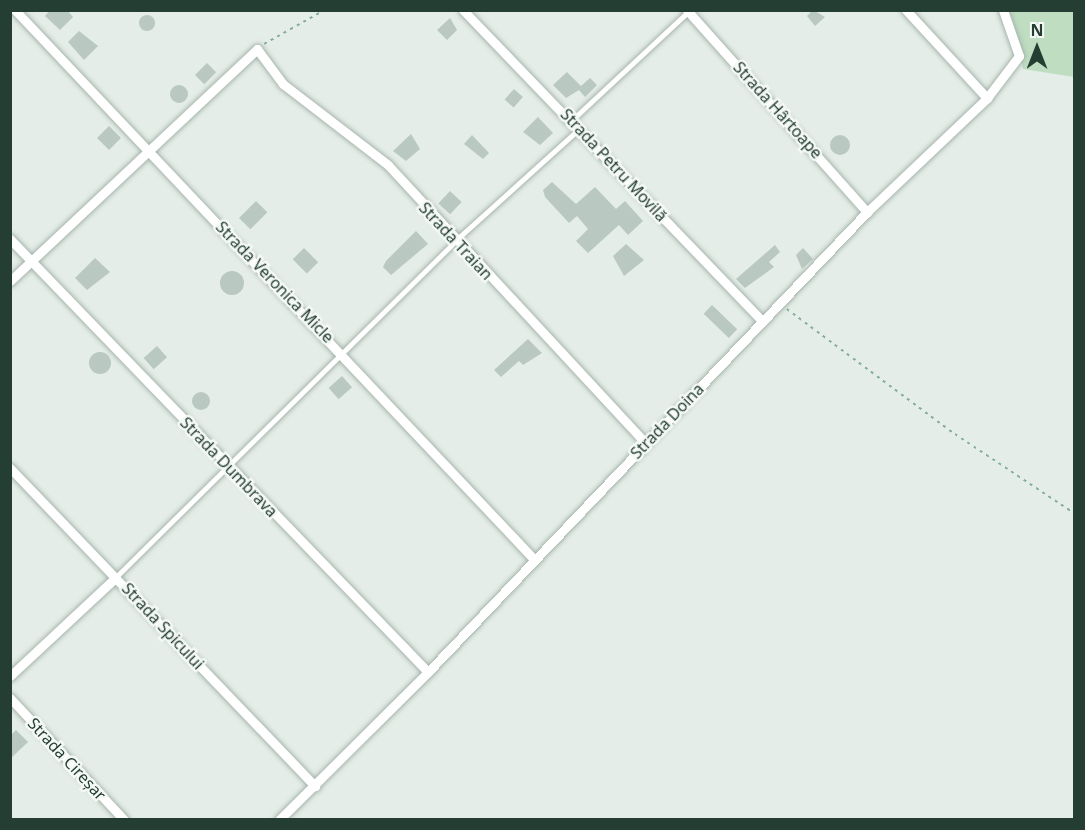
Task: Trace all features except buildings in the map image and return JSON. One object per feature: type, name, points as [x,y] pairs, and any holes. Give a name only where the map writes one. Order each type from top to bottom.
[{"type":"street","name":"Strada Veronica Micle","points":[[15,10],[343,353],[532,557]]},
{"type":"street","name":"Strada Petru Movilă","points":[[463,10],[572,120],[762,321]]},
{"type":"street","points":[[906,10],[987,98]]},
{"type":"street","name":"Strada Doina","points":[[279,819],[428,672],[532,557],[646,444],[867,212],[987,98],[1019,56],[1003,10]]},
{"type":"street","name":"Strada Hârtoape","points":[[688,11],[867,212]]},
{"type":"street","points":[[10,281],[89,202],[151,153],[257,50]]},
{"type":"street","name":"Strada Traian","points":[[257,50],[283,84],[388,165],[454,242],[646,444]]},
{"type":"street","name":"Strada Dumbrava","points":[[10,239],[428,672]]},
{"type":"street","name":"Strada Spicului","points":[[10,468],[315,786]]},
{"type":"street","points":[[10,676],[116,577]]},
{"type":"street","name":"Strada Cireșar","points":[[10,698],[124,819]]},
{"type":"lane","points":[[572,120],[688,11]]},
{"type":"lane","points":[[116,577],[454,242],[580,129]]},
{"type":"path","points":[[257,50],[321,12]]},
{"type":"path","points":[[779,302],[955,434],[1074,513]]},
{"type":"green space","points":[[1010,11],[1074,11],[1074,77],[1023,69]]}]
